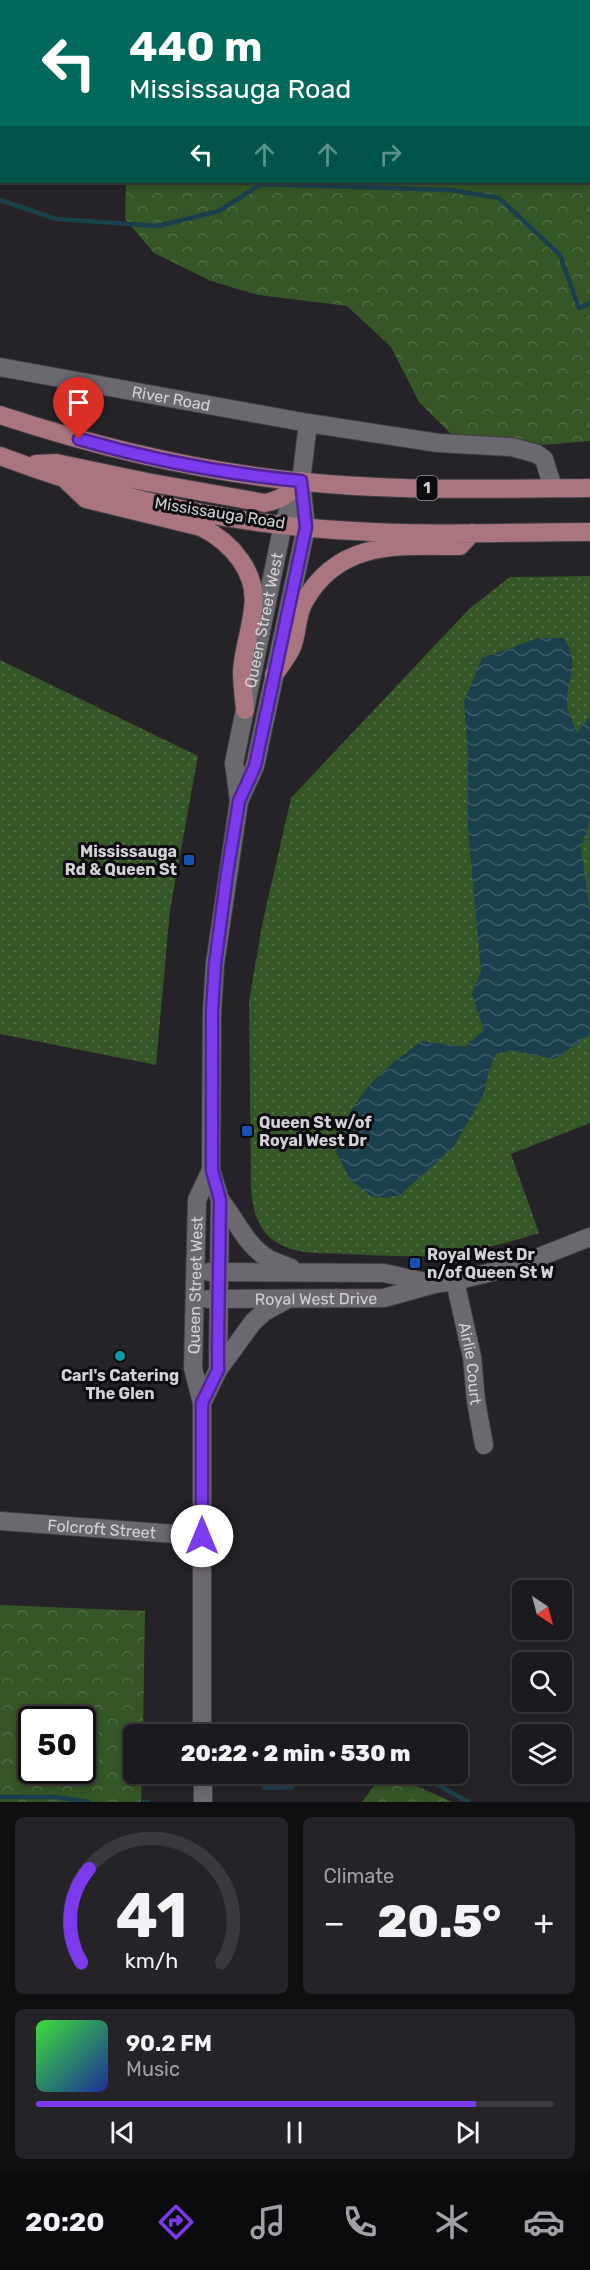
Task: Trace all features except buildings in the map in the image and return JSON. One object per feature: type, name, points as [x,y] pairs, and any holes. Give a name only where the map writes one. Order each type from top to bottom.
[{"type":"main road","name":"River Road","points":[[0,367],[308,423],[438,443],[512,447],[537,454],[544,459],[553,488]]},
{"type":"main road","name":"1","points":[[0,415],[96,444],[174,462],[262,477],[381,488],[590,488]]},
{"type":"main road","points":[[24,465],[56,463],[265,503],[278,501],[290,493],[301,481],[308,423]]},
{"type":"main road","name":"Mississauga Road","points":[[0,456],[117,494],[187,510],[306,527],[353,531],[590,532]]},
{"type":"main road","points":[[65,479],[86,500],[201,527],[215,534],[238,557],[249,577],[254,599],[242,673],[245,710]]},
{"type":"main road","name":"Queen Street West","points":[[239,801],[234,762],[283,524],[301,481]]},
{"type":"main road","name":"Queen Street West","points":[[202,1403],[218,1370],[220,1200],[212,1170],[212,1011],[215,964],[239,801],[255,766],[306,527],[301,481]]},
{"type":"main road","points":[[274,675],[292,646],[298,615],[304,602],[327,573],[358,554],[379,547],[460,546],[472,533]]},
{"type":"main road","name":"Queen Street West","points":[[202,1724],[202,1403],[193,1368],[197,1200],[212,1170]]},
{"type":"main road","points":[[220,1200],[232,1214],[246,1238],[258,1251],[269,1259],[301,1272]]},
{"type":"main road","name":"Royal West Drive","points":[[195,1298],[384,1298],[539,1257],[590,1237]]},
{"type":"main road","name":"Royal West Drive","points":[[195,1271],[384,1273],[434,1284]]},
{"type":"main road","name":"Airlie Court","points":[[455,1281],[472,1357],[476,1401],[484,1445]]},
{"type":"main road","points":[[218,1370],[253,1322],[264,1312],[287,1299]]},
{"type":"main road","name":"Folcroft Street","points":[[0,1521],[202,1536]]},
{"type":"main road","points":[[202,1784],[203,1802]]},
{"type":"green space","points":[[126,183],[590,183],[590,441],[544,445],[453,436],[419,402],[391,347],[347,306],[258,295],[211,281],[154,253],[125,219]]},
{"type":"green space","points":[[590,576],[590,1123],[511,1154],[539,1233],[470,1251],[427,1256],[316,1253],[298,1251],[281,1245],[267,1235],[259,1223],[252,1202],[249,1001],[262,925],[291,798],[470,608],[510,577]]},
{"type":"green space","points":[[0,660],[198,756],[170,910],[156,1065],[0,1034]]},
{"type":"green space","points":[[0,1605],[145,1611],[143,1724],[123,1724],[123,1784],[142,1784],[141,1802],[0,1802]]},
{"type":"green space","points":[[376,1784],[412,1784],[452,1802],[362,1802]]},
{"type":"water","points":[[538,638],[564,638],[572,657],[567,706],[577,733],[590,716],[590,821],[581,848],[590,912],[590,1034],[555,1059],[511,1050],[496,1054],[489,1070],[483,1096],[453,1147],[400,1195],[384,1198],[371,1196],[351,1181],[336,1152],[352,1108],[389,1066],[422,1041],[465,1047],[484,1030],[472,994],[481,971],[468,830],[468,754],[464,702],[482,658]]},
{"type":"waterway","points":[[0,200],[56,219],[158,226],[219,211],[261,184],[450,190],[499,198],[560,255],[579,308],[590,303]]},
{"type":"waterway","points":[[264,1788],[292,1787],[292,1784]]},
{"type":"waterway","points":[[436,1784],[468,1802]]},
{"type":"waterway","points":[[0,1797],[56,1797],[89,1802]]},
{"type":"place","name":"Mississauga Rd & Queen St","points":[[189,860]]},
{"type":"place","name":"Queen St w/of Royal West Dr","points":[[247,1131]]},
{"type":"place","name":"Royal West Dr n/of Queen St W","points":[[415,1263]]},
{"type":"place","name":"Carl's Catering The Glen","points":[[120,1356]]},
{"type":"route","points":[[79,439],[174,462],[262,477],[301,481],[306,527],[255,766],[239,801],[215,964],[212,1011],[212,1170],[220,1200],[218,1370],[202,1403],[202,1536]]}]
